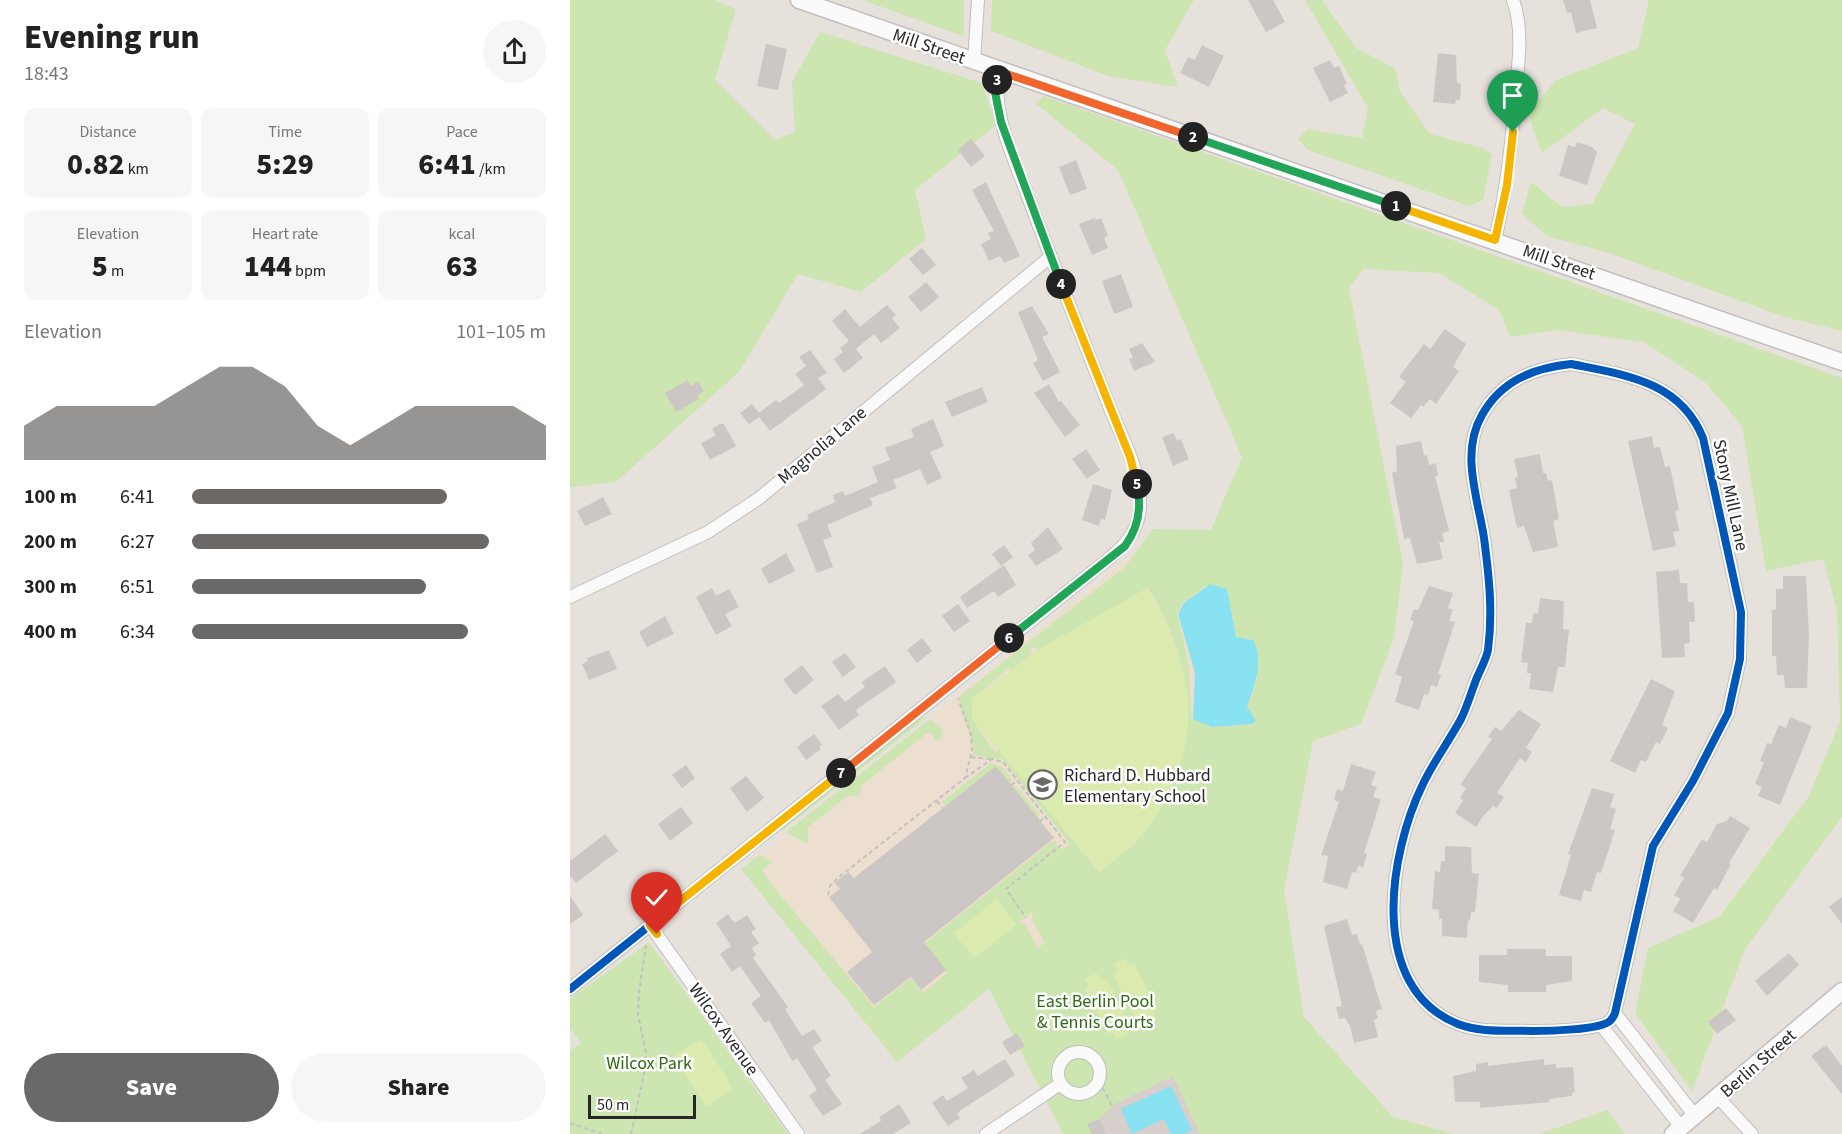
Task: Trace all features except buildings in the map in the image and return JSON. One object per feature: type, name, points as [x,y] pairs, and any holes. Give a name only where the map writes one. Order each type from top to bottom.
[{"type":"main road","name":"Mill Street","points":[[799,0],[998,71],[1495,240],[1842,362]]},
{"type":"main road","name":"Berlin Street","points":[[1677,1130],[1842,991]]},
{"type":"street","points":[[974,62],[978,0]]},
{"type":"street","points":[[1495,240],[1507,185],[1519,53],[1519,28],[1513,0]]},
{"type":"street","points":[[570,989],[1125,546],[1134,534],[1141,502],[1130,457],[1050,257],[1001,122],[995,92],[998,71]]},
{"type":"street","name":"Magnolia Lane","points":[[570,597],[708,532],[758,499],[1050,257]]},
{"type":"street","name":"Stony Mill Lane","points":[[1601,1025],[1542,1031],[1479,1030],[1458,1024],[1442,1015],[1417,994],[1398,953],[1392,902],[1401,838],[1423,784],[1461,718],[1487,654],[1492,610],[1484,537],[1474,491],[1471,451],[1480,417],[1495,396],[1514,380],[1541,368],[1571,364],[1619,374],[1661,389],[1686,406],[1696,420],[1703,438],[1741,612],[1740,659],[1728,712],[1693,781],[1653,846],[1615,1013]]},
{"type":"street","name":"Wilcox Avenue","points":[[650,925],[798,1134]]},
{"type":"street","points":[[1677,1130],[1601,1025],[1610,1021],[1615,1013],[1695,1116]]},
{"type":"street","points":[[1074,1052],[1087,1053],[1093,1057],[1100,1068],[1099,1081],[1090,1091],[1077,1094],[1060,1084],[1057,1071],[1062,1059],[1074,1052]]},
{"type":"street","points":[[986,1134],[1060,1084]]},
{"type":"street","points":[[1718,1096],[1752,1134]]},
{"type":"path","points":[[958,698],[959,708],[971,735],[971,757],[965,778]]},
{"type":"path","points":[[971,757],[1003,762],[1065,842],[1006,889],[1026,918]]},
{"type":"path","points":[[828,895],[830,886],[839,877],[992,759]]},
{"type":"path","points":[[1011,785],[1017,781]]},
{"type":"path","points":[[937,801],[942,808]]},
{"type":"path","points":[[1040,821],[1046,817]]},
{"type":"path","points":[[631,1134],[644,1074],[645,1053],[638,1014],[646,944]]},
{"type":"path","points":[[1099,1081],[1112,1106]]},
{"type":"path","points":[[570,1123],[602,1134]]},
{"type":"shaded area","name":"Richard D. Hubbard Elementary School","points":[[1153,529],[1211,530],[1301,731],[897,1062],[743,870],[1139,549]]},
{"type":"shaded area","points":[[1173,1076],[1200,1134],[1184,1134],[1191,1131],[1164,1119],[1171,1134],[1106,1134],[1099,1119],[1115,1104]]},
{"type":"green space","points":[[570,0],[715,0],[736,9],[715,80],[775,140],[795,132],[792,82],[820,32],[982,83],[996,125],[915,190],[926,239],[861,292],[798,274],[739,372],[616,482],[570,487]]},
{"type":"green space","points":[[862,0],[964,0],[964,36],[963,36]]},
{"type":"green space","points":[[992,0],[1194,0],[1165,50],[1178,87],[1108,76],[991,31]]},
{"type":"green space","points":[[1305,0],[1322,0],[1356,48],[1395,68],[1400,91],[1430,134],[1483,148],[1492,155],[1483,200],[1469,206],[1308,150],[1298,139],[1308,129],[1362,138],[1368,108]]},
{"type":"green space","points":[[1649,0],[1842,0],[1842,331],[1785,317],[1606,252],[1546,236],[1522,213],[1531,182],[1562,207],[1592,204],[1635,124],[1603,108],[1542,153],[1528,114],[1556,80],[1638,48]]},
{"type":"green space","name":"East Berlin Pool & Tennis Courts","points":[[1044,96],[1842,378],[1842,817],[1745,949],[1692,1091],[1635,1013],[1648,948],[1719,917],[1809,796],[1840,721],[1837,610],[1823,559],[1766,571],[1742,426],[1706,383],[1644,342],[1557,330],[1510,337],[1499,310],[1439,273],[1364,269],[1349,288],[1403,564],[1394,638],[1361,724],[1313,741],[1284,890],[1304,1017],[1393,1117],[1454,1134],[1063,1134],[989,989],[897,1062],[741,869],[759,855],[773,862],[762,870],[772,885],[874,1007],[911,978],[923,993],[947,973],[925,943],[1054,840],[1062,850],[1070,844],[1003,760],[974,755],[971,738],[961,710],[961,695],[1126,566],[1153,529],[1211,530],[1242,457],[1118,170],[1035,103]],"holes":[[[1204,587],[1227,589],[1236,637],[1253,640],[1257,681],[1247,707],[1256,721],[1252,724],[1213,727],[1193,719],[1189,666],[1177,613],[1183,603]],[[1148,588],[1167,623],[1179,657],[1187,690],[1188,722],[1183,755],[1171,786],[1153,818],[1129,850],[1129,847],[1099,872],[999,750],[995,752],[972,719],[972,699],[1009,668],[1011,670],[1032,655],[1030,650],[1035,646],[1038,650]],[[1032,912],[1033,922],[1045,942],[1038,948],[1026,926],[1019,922]]]},
{"type":"green space","points":[[1147,588],[1167,625],[1182,666],[1188,708],[1188,729],[1181,761],[1153,821],[1135,843],[1099,871],[972,719],[972,699],[1044,646]]},
{"type":"green space","points":[[927,717],[781,832],[783,826],[918,718]]},
{"type":"green space","points":[[930,719],[943,730],[941,738],[936,741],[932,733],[926,734],[861,786],[860,796],[848,796],[808,827],[808,844],[786,832]]},
{"type":"green space","points":[[991,763],[1002,767],[1012,780],[1010,783],[996,766],[945,806],[942,802]]},
{"type":"green space","points":[[1016,786],[1039,814],[1038,819],[1013,787]]},
{"type":"green space","points":[[997,899],[1017,925],[974,958],[954,933]]},
{"type":"green space","name":"Wilcox Park","points":[[649,942],[788,1134],[570,1134],[570,1051],[581,1043],[570,1028],[570,999]]},
{"type":"green space","points":[[1125,958],[1129,966],[1134,963],[1157,1009],[1153,1011],[1156,1019],[1145,1025],[1141,1017],[1136,1020],[1113,974],[1117,972],[1114,964]]},
{"type":"green space","points":[[1097,973],[1101,980],[1106,978],[1129,1023],[1125,1026],[1128,1033],[1116,1039],[1113,1032],[1108,1034],[1085,989],[1089,986],[1085,979]]},
{"type":"green space","points":[[701,1039],[734,1089],[706,1107],[673,1057]]},
{"type":"green space","points":[[1607,1110],[1625,1134],[1539,1134]]},
{"type":"water","points":[[1210,584],[1227,589],[1236,637],[1253,640],[1256,648],[1257,673],[1247,707],[1256,721],[1252,724],[1212,727],[1193,719],[1195,673],[1178,614],[1184,603]]},
{"type":"water","points":[[1171,1086],[1192,1130],[1184,1134],[1171,1134],[1164,1119],[1132,1134],[1121,1109]]},
{"type":"cycle path","points":[[570,989],[1106,561],[1126,543],[1135,528],[1140,506],[1140,492],[1133,464],[1006,138],[998,105],[998,71]]},
{"type":"cycle path","points":[[1571,364],[1611,372],[1649,384],[1665,392],[1693,419],[1703,438],[1741,612],[1740,659],[1728,713],[1693,781],[1653,846],[1615,1013],[1610,1021],[1596,1026],[1573,1029],[1532,1031],[1476,1029],[1458,1024],[1429,1006],[1409,981],[1398,950],[1394,916],[1395,881],[1401,846],[1411,813],[1427,776],[1461,719],[1488,650],[1489,580],[1471,460],[1476,430],[1490,403],[1508,385],[1531,373],[1571,364]]},
{"type":"place","name":"Richard D. Hubbard Elementary School","points":[[1043,785]]},
{"type":"route","points":[[657,934],[650,925],[1125,546],[1134,534],[1141,502],[1130,457],[1050,257],[1001,122],[995,92],[998,71],[1495,240],[1507,185],[1513,132]]}]
